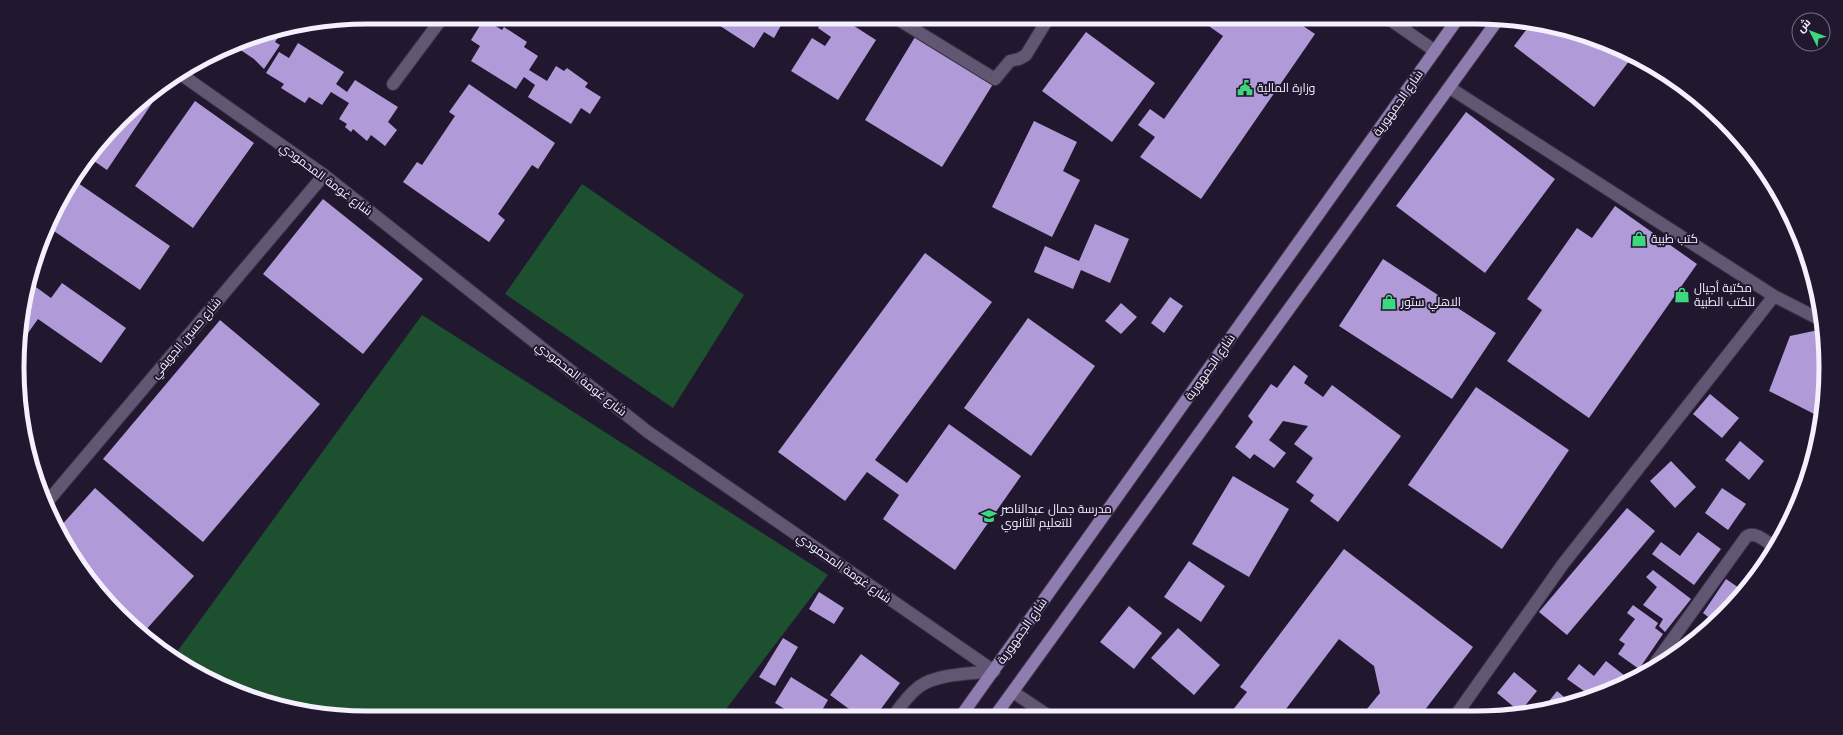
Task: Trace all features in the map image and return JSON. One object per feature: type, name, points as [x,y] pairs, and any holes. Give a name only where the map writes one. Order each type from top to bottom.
[{"type":"main road","name":"شارع الجمهورية","points":[[965,711],[1454,24]]},
{"type":"main road","points":[[999,711],[1494,25]]},
{"type":"street","points":[[393,84],[438,24]]},
{"type":"street","points":[[905,24],[995,79],[1010,61],[1019,59],[1026,54],[1045,24]]},
{"type":"street","points":[[1396,24],[1435,51]]},
{"type":"street","name":"شارع غومة المحمودي","points":[[185,77],[324,175],[648,432],[994,671]]},
{"type":"street","points":[[1450,88],[1774,296],[1815,317]]},
{"type":"street","name":"شارع حسين الجويفي","points":[[50,499],[324,175]]},
{"type":"street","points":[[1459,711],[1563,564],[1774,296]]},
{"type":"street","points":[[1660,657],[1746,537],[1749,535],[1757,536],[1770,544]]},
{"type":"street","points":[[898,711],[911,694],[921,685],[946,677],[994,671]]},
{"type":"street","points":[[1013,692],[1042,711]]},
{"type":"green space","points":[[582,184],[744,295],[673,408],[505,294]]},
{"type":"green space","points":[[422,315],[828,575],[725,711],[368,711],[323,708],[257,693],[216,676],[176,653]]},
{"type":"building","points":[[481,24],[492,24],[502,30],[504,27],[527,42],[524,47],[538,56],[529,70],[547,81],[556,66],[564,71],[567,68],[588,83],[585,87],[601,97],[590,114],[581,108],[571,124],[528,97],[535,85],[524,77],[516,89],[471,61],[480,46],[471,40]]},
{"type":"building","points":[[717,24],[782,24],[774,38],[764,32],[754,48]]},
{"type":"building","points":[[821,24],[851,24],[876,40],[838,100],[791,71],[812,38],[825,46],[831,37],[818,28]]},
{"type":"building","points":[[1206,24],[1300,24],[1315,34],[1201,199],[1140,157],[1155,137],[1138,125],[1150,109],[1164,119],[1223,36]]},
{"type":"building","points":[[1527,28],[1586,42],[1630,60],[1594,107],[1514,46]]},
{"type":"building","points":[[1086,32],[1155,83],[1112,142],[1042,91]]},
{"type":"building","points":[[279,36],[275,42],[280,45],[264,69],[254,59],[239,49],[238,51],[237,50],[257,42]]},
{"type":"building","points":[[915,37],[993,84],[942,167],[865,120]]},
{"type":"building","points":[[298,43],[344,72],[336,84],[347,92],[355,80],[398,107],[388,122],[397,130],[385,146],[371,135],[367,141],[353,129],[351,132],[345,127],[347,124],[339,119],[349,103],[331,92],[322,105],[309,97],[305,103],[281,88],[284,84],[266,73],[279,52],[289,58]]},
{"type":"building","points":[[469,84],[555,143],[538,169],[532,165],[498,214],[505,220],[489,242],[403,182],[417,162],[422,165],[455,116],[449,112]]},
{"type":"building","points":[[157,96],[107,170],[93,161],[109,141],[141,109]]},
{"type":"building","points":[[195,101],[254,143],[193,228],[135,186]]},
{"type":"building","points":[[1466,112],[1555,179],[1485,273],[1396,206]]},
{"type":"building","points":[[1034,121],[1077,142],[1063,171],[1080,180],[1052,237],[992,207]]},
{"type":"building","points":[[78,183],[170,246],[140,290],[53,230]]},
{"type":"building","points":[[323,199],[423,279],[363,354],[263,274]]},
{"type":"building","points":[[1615,206],[1697,264],[1589,418],[1507,361],[1542,310],[1527,299],[1577,228],[1592,238]]},
{"type":"building","points":[[1095,224],[1129,239],[1110,283],[1081,270],[1073,289],[1034,272],[1045,246],[1079,261]]},
{"type":"building","points":[[925,253],[992,302],[875,460],[907,483],[949,424],[1021,476],[955,570],[883,519],[899,495],[867,472],[845,501],[778,452]]},
{"type":"building","points":[[1383,259],[1496,333],[1452,399],[1339,326]]},
{"type":"building","points":[[62,283],[126,328],[101,363],[38,319],[28,333],[26,332],[27,323],[34,286],[51,298]]},
{"type":"building","points":[[1170,297],[1183,306],[1164,333],[1151,323]]},
{"type":"building","points":[[1121,303],[1137,317],[1121,334],[1105,321]]},
{"type":"building","points":[[1028,318],[1095,366],[1031,456],[964,408]]},
{"type":"building","points":[[220,320],[320,404],[203,542],[103,459]]},
{"type":"building","points":[[1817,330],[1819,368],[1816,415],[1769,391],[1790,336]]},
{"type":"building","points":[[1294,365],[1308,376],[1304,383],[1323,397],[1332,385],[1401,436],[1338,522],[1310,501],[1314,495],[1296,482],[1313,458],[1294,444],[1308,426],[1283,421],[1269,440],[1286,453],[1274,468],[1254,454],[1250,459],[1235,447],[1253,422],[1248,416],[1271,384],[1277,388]]},
{"type":"building","points":[[1476,387],[1569,450],[1502,549],[1408,485]]},
{"type":"building","points":[[1710,394],[1739,418],[1722,438],[1693,414]]},
{"type":"building","points":[[1740,441],[1764,461],[1749,480],[1725,460]]},
{"type":"building","points":[[1671,461],[1696,487],[1675,508],[1650,481]]},
{"type":"building","points":[[1233,476],[1289,509],[1249,577],[1192,544]]},
{"type":"building","points":[[95,488],[194,576],[146,630],[109,594],[95,577],[62,525]]},
{"type":"building","points":[[1722,488],[1746,504],[1728,530],[1705,513]]},
{"type":"building","points":[[1627,508],[1655,531],[1567,635],[1539,612]]},
{"type":"building","points":[[1698,532],[1721,549],[1694,585],[1652,554],[1661,542],[1680,556]]},
{"type":"building","points":[[1344,549],[1473,647],[1424,711],[1365,711],[1380,693],[1374,666],[1339,639],[1286,709],[1288,711],[1232,711],[1247,692],[1240,687]]},
{"type":"building","points":[[1189,561],[1225,586],[1201,622],[1164,597]]},
{"type":"building","points":[[1653,570],[1691,599],[1665,632],[1659,626],[1663,619],[1643,605],[1657,587],[1646,577]]},
{"type":"building","points":[[1726,579],[1739,588],[1710,618],[1703,613]]},
{"type":"building","points":[[819,592],[844,608],[834,624],[809,609]]},
{"type":"building","points":[[1633,605],[1658,623],[1655,628],[1663,634],[1639,669],[1618,654],[1625,644],[1619,640],[1635,619],[1627,613]]},
{"type":"building","points":[[1129,606],[1162,633],[1134,669],[1100,642]]},
{"type":"building","points":[[1178,628],[1220,665],[1194,695],[1151,658]]},
{"type":"building","points":[[783,638],[798,647],[775,686],[759,677]]},
{"type":"building","points":[[861,654],[900,683],[879,711],[852,711],[830,695]]},
{"type":"building","points":[[1606,661],[1626,677],[1586,693],[1567,679],[1579,664],[1594,676]]},
{"type":"building","points":[[1514,672],[1537,691],[1524,707],[1516,708],[1497,693]]},
{"type":"building","points":[[791,677],[828,700],[822,711],[788,711],[775,703]]},
{"type":"building","points":[[1557,691],[1566,698],[1564,699],[1548,703]]},
{"type":"place","name":"وزارة المالية","points":[[1245,88]]},
{"type":"place","name":"كتب طبية","points":[[1639,239]]},
{"type":"place","name":"مكتبة أجيال للكتب الطبية","points":[[1682,295]]},
{"type":"place","name":"الاهلي ستور","points":[[1389,302]]},
{"type":"place","name":"مدرسة جمال عبدالناصر للتعليم الثانوي","points":[[989,516]]}]
